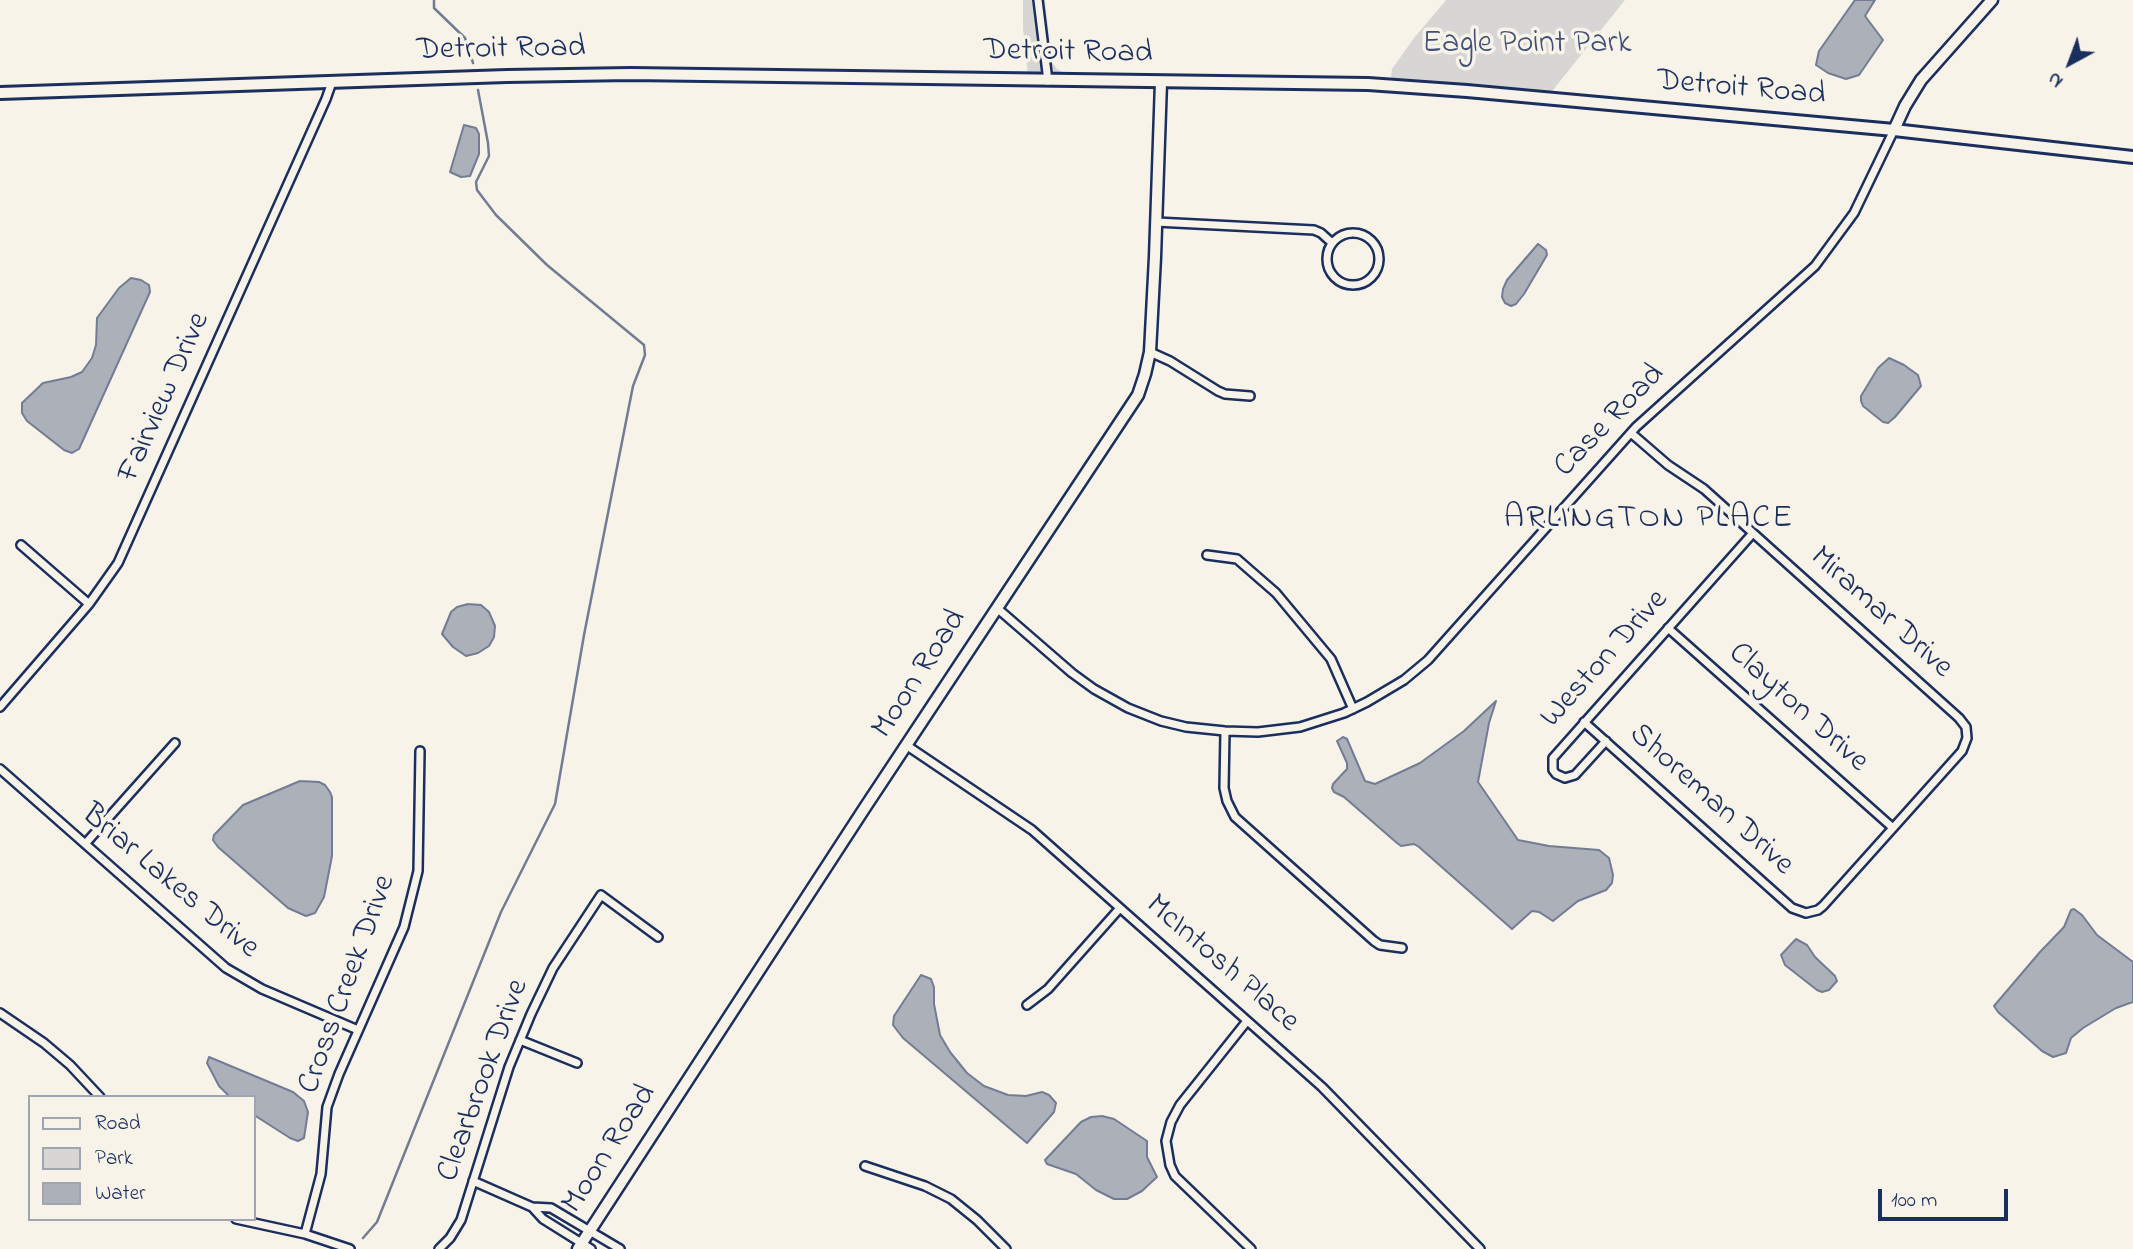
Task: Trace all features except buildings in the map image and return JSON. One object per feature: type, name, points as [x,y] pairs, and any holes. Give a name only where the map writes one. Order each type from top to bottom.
[{"type":"main road","name":"Detroit Road","points":[[0,93],[631,74],[1281,82],[1467,91],[1894,130],[2133,157]]},
{"type":"street","points":[[1038,0],[1048,80]]},
{"type":"street","name":"Case Road","points":[[997,608],[1072,673],[1117,702],[1173,724],[1202,730],[1266,732],[1300,727],[1353,709],[1404,680],[1440,648],[1655,408],[1822,259],[1854,213],[1905,106],[1921,80],[1992,0]]},
{"type":"street","name":"Fairview Drive","points":[[0,707],[89,604],[118,564],[332,82]]},
{"type":"street","name":"Moon Road","points":[[583,1247],[590,1230],[1138,395],[1150,352],[1161,82]]},
{"type":"street","points":[[1156,222],[1314,230],[1331,242]]},
{"type":"street","points":[[1354,232],[1370,239],[1376,245],[1379,262],[1372,278],[1356,285],[1339,282],[1327,268],[1326,259],[1331,242],[1354,232]]},
{"type":"street","points":[[1150,352],[1170,361],[1218,391],[1250,396]]},
{"type":"street","name":"Miramar Drive","points":[[1631,433],[1662,460],[1703,489],[1966,727],[1967,738],[1962,751],[1893,828]]},
{"type":"street","name":"Weston Drive","points":[[1606,741],[1575,775],[1565,778],[1556,774],[1552,765],[1553,758],[1753,533]]},
{"type":"street","points":[[21,545],[89,604]]},
{"type":"street","points":[[1207,555],[1237,559],[1276,593],[1331,659],[1353,709]]},
{"type":"street","name":"Clayton Drive","points":[[1668,628],[1893,828]]},
{"type":"street","name":"Shoreman Drive","points":[[1584,722],[1792,908],[1806,913],[1823,906],[1893,828]]},
{"type":"street","points":[[1225,731],[1224,788],[1235,817],[1374,941],[1380,945],[1402,948]]},
{"type":"street","points":[[85,844],[175,743]]},
{"type":"street","name":"McIntosh Place","points":[[906,745],[1026,825],[1322,1087],[1480,1249]]},
{"type":"street","name":"Cross Creek Drive","points":[[305,1234],[321,1174],[327,1107],[404,927],[418,871],[420,751]]},
{"type":"street","name":"Briar Lakes Drive","points":[[0,769],[215,960],[262,989],[358,1030]]},
{"type":"street","name":"Clearbrook Drive","points":[[439,1249],[457,1228],[520,1040],[553,968],[601,895],[658,937]]},
{"type":"street","points":[[1027,1005],[1048,989],[1120,908]]},
{"type":"street","points":[[0,1013],[44,1042],[98,1095]]},
{"type":"street","points":[[1247,1021],[1180,1105],[1166,1140],[1170,1165],[1175,1176],[1251,1249]]},
{"type":"street","points":[[520,1040],[577,1063]]},
{"type":"street","points":[[865,1166],[925,1186],[951,1199],[1006,1249]]},
{"type":"street","points":[[473,1181],[532,1207],[551,1208],[620,1249]]},
{"type":"street","points":[[532,1207],[543,1219],[583,1247]]},
{"type":"street","points":[[245,1221],[305,1234],[350,1249]]},
{"type":"green space","points":[[1023,0],[1045,0],[1052,62],[1057,69],[1068,75],[1028,76]]},
{"type":"green space","name":"Eagle Point Park","points":[[1446,0],[1625,0],[1549,95],[1394,82],[1391,77],[1392,69]]},
{"type":"water","points":[[1855,0],[1875,0],[1865,16],[1883,40],[1859,75],[1846,79],[1828,73],[1816,65],[1819,51]]},
{"type":"water","points":[[464,125],[476,128],[479,134],[479,154],[470,176],[461,177],[450,172]]},
{"type":"water","points":[[1538,244],[1546,250],[1547,255],[1524,294],[1511,306],[1505,303],[1502,297],[1503,289],[1507,280]]},
{"type":"water","points":[[131,278],[149,285],[150,292],[79,449],[72,453],[64,450],[27,421],[22,413],[22,403],[43,383],[82,372],[92,358],[96,345],[97,318],[119,288]]},
{"type":"water","points":[[1889,358],[1918,375],[1921,386],[1888,423],[1863,406],[1861,396],[1878,368]]},
{"type":"water","points":[[468,604],[481,605],[489,612],[495,626],[494,637],[489,646],[466,656],[453,647],[442,634],[451,612]]},
{"type":"water","points":[[1496,701],[1478,782],[1518,840],[1549,846],[1599,850],[1609,858],[1613,875],[1612,883],[1606,890],[1578,901],[1553,921],[1539,912],[1532,911],[1512,929],[1419,847],[1414,844],[1401,846],[1332,788],[1347,769],[1337,741],[1343,737],[1347,739],[1365,781],[1375,784],[1420,763],[1464,731]]},
{"type":"water","points":[[300,781],[325,785],[332,797],[332,856],[324,897],[315,913],[306,916],[288,908],[213,840],[214,835],[243,805]]},
{"type":"water","points":[[2074,909],[2097,935],[2133,962],[2133,1002],[2116,1008],[2083,1028],[2071,1038],[2066,1053],[2053,1057],[2042,1051],[1994,1006],[2064,927],[2071,910]]},
{"type":"water","points":[[1796,939],[1807,945],[1815,957],[1835,976],[1837,981],[1829,990],[1817,990],[1785,965],[1781,955]]},
{"type":"water","points":[[921,975],[931,979],[934,987],[934,1004],[940,1035],[967,1073],[984,1086],[1008,1095],[1026,1096],[1042,1092],[1056,1103],[1054,1112],[1027,1143],[903,1038],[893,1025],[894,1016]]},
{"type":"water","points":[[209,1057],[293,1092],[304,1101],[308,1112],[304,1138],[298,1141],[290,1138],[256,1116],[256,1095],[228,1095],[219,1086],[207,1063]]},
{"type":"water","points":[[1102,1116],[1114,1119],[1147,1141],[1147,1157],[1157,1177],[1142,1191],[1127,1199],[1114,1199],[1096,1190],[1076,1174],[1047,1164],[1045,1160],[1081,1122]]},
{"type":"waterway","points":[[434,0],[434,8],[465,38],[473,63]]},
{"type":"waterway","points":[[363,1238],[377,1222],[501,912],[555,804],[584,635],[633,386],[645,355],[644,345],[547,265],[496,215],[477,190],[476,182],[489,156],[478,90]]},
{"type":"district","name":"ARLINGTON PLACE","points":[[1649,521]]}]
